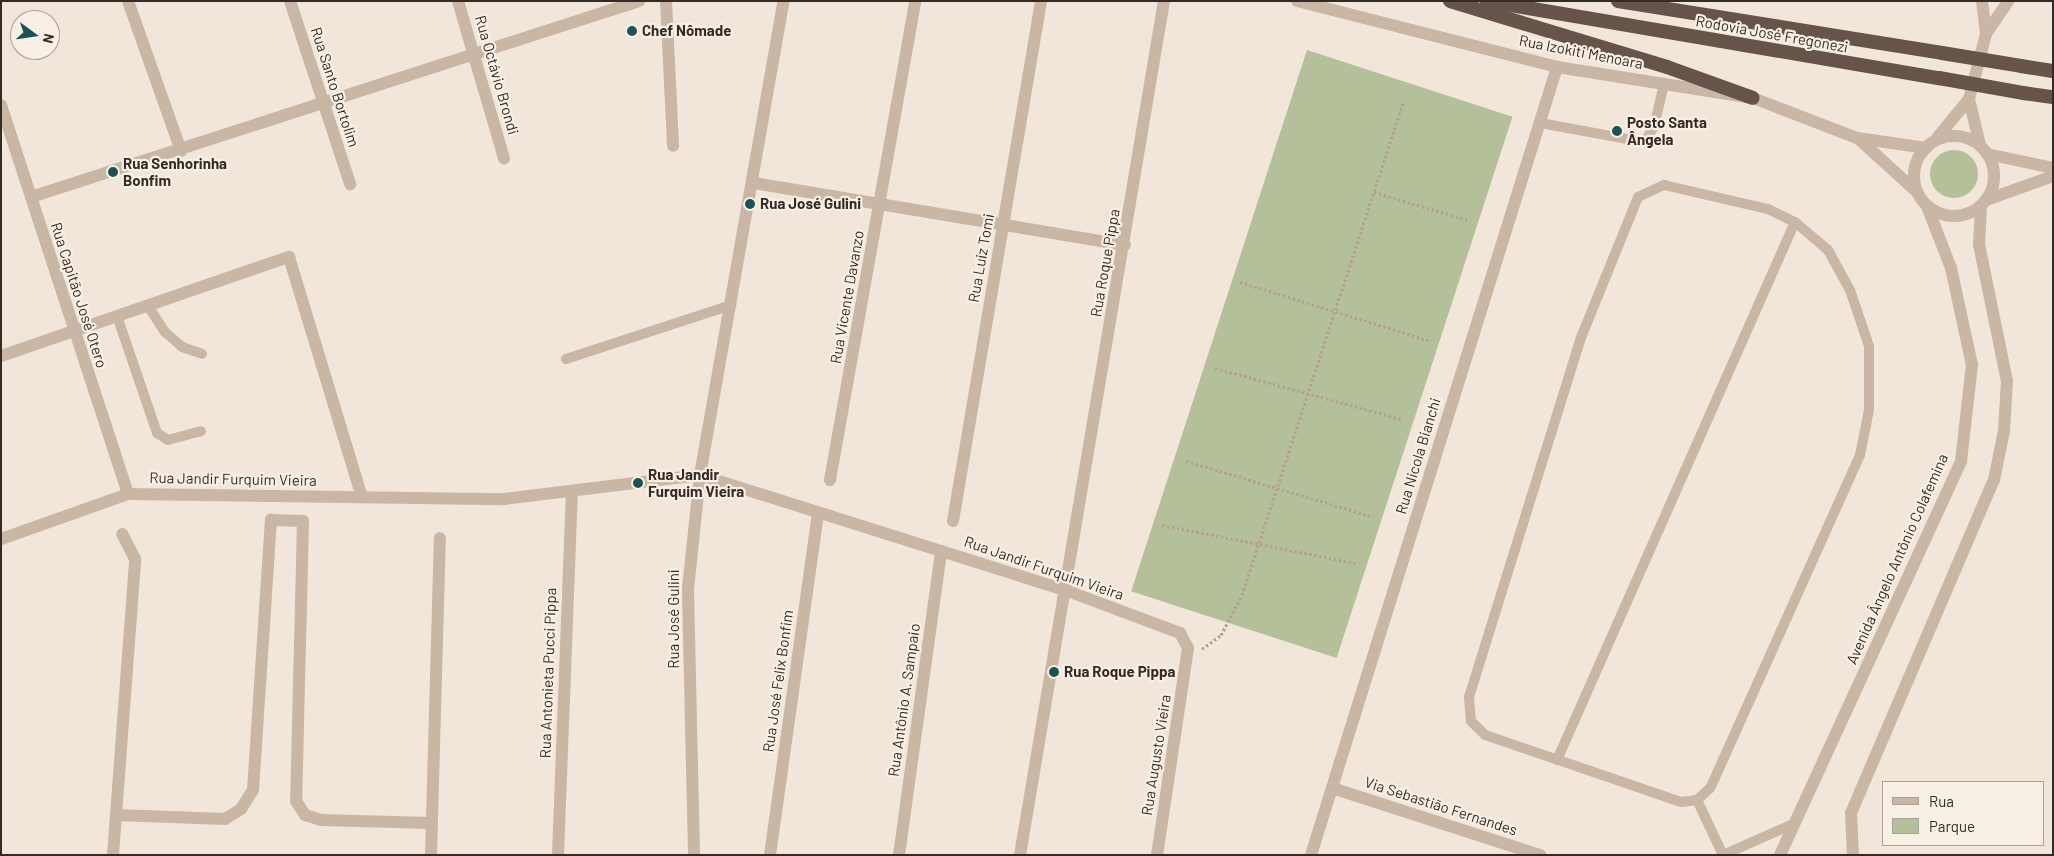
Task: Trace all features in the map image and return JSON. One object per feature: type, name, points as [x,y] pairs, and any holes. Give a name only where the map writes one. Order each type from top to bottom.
[{"type":"highway","points":[[1450,1],[1668,67],[1752,98]]},
{"type":"highway","name":"Rodovia José Fregonezi","points":[[1487,1],[2053,97]]},
{"type":"highway","name":"Rodovia José Fregonezi","points":[[1618,1],[2053,71]]},
{"type":"street","points":[[128,1],[181,151]]},
{"type":"street","name":"Rua Santo Bortolim","points":[[290,1],[350,184]]},
{"type":"street","name":"Rua Octávio Brondi","points":[[458,1],[504,158]]},
{"type":"street","points":[[30,196],[181,151],[638,1]]},
{"type":"street","points":[[666,1],[673,146]]},
{"type":"street","name":"Rua José Gulini","points":[[694,855],[688,589],[700,474],[754,183],[784,1]]},
{"type":"street","name":"Rua Vicente Davanzo","points":[[830,480],[915,1]]},
{"type":"street","name":"Rua Luiz Tomi","points":[[952,521],[1041,1]]},
{"type":"street","name":"Rua Roque Pippa","points":[[1020,855],[1125,245],[1164,1]]},
{"type":"street","name":"Rua Izokiti Menoara","points":[[1297,1],[1557,67],[1752,98],[1857,138],[1930,145]]},
{"type":"street","points":[[1982,1],[1986,34]]},
{"type":"street","points":[[2008,1],[1986,34],[1969,99],[1917,162],[1918,193],[1927,206],[1954,216],[2053,176]]},
{"type":"street","name":"Rua Nicola Bianchi","points":[[1311,855],[1557,67]]},
{"type":"street","points":[[1853,855],[1851,813],[1994,480],[2004,431],[2007,381],[1979,245],[1984,203],[1993,169],[1984,150],[1969,99]]},
{"type":"street","name":"Rua Capitão José Otero","points":[[1,105],[128,494]]},
{"type":"street","points":[[1930,145],[1949,136],[1984,150],[2053,168]]},
{"type":"street","name":"Rua Izokiti Menoara","points":[[1857,138],[1918,193]]},
{"type":"street","points":[[754,183],[1002,227],[1125,245]]},
{"type":"street","name":"Avenida Ângelo Antônio Colafemina","points":[[1780,855],[1961,461],[1972,365],[1951,268],[1927,206]]},
{"type":"street","points":[[1,356],[289,257],[362,497]]},
{"type":"street","name":"Rua Jandir Furquim Vieira","points":[[128,494],[504,499],[572,492],[700,474],[1066,590],[1180,633]]},
{"type":"street","name":"Rua Antonieta Pucci Pippa","points":[[558,855],[572,492]]},
{"type":"street","points":[[1,539],[128,494]]},
{"type":"street","name":"Rua José Felix Bonfim","points":[[770,855],[818,512]]},
{"type":"street","points":[[116,815],[225,819],[241,809],[252,790],[271,520],[303,521],[296,801],[305,815],[322,820],[431,823]]},
{"type":"street","points":[[113,855],[134,559],[122,534]]},
{"type":"street","points":[[431,855],[436,561],[440,538]]},
{"type":"street","name":"Rua Antônio A. Sampaio","points":[[900,855],[942,551]]},
{"type":"street","name":"Rua Augusto Vieira","points":[[1157,855],[1188,648],[1180,633]]},
{"type":"street","name":"Via Sebastião Fernandes","points":[[1332,788],[1540,855]]},
{"type":"lane","points":[[1540,123],[1644,142],[1654,127],[1664,84]]},
{"type":"lane","points":[[1664,185],[1768,209],[1794,222],[1828,250],[1850,290],[1869,346],[1869,410],[1860,455],[1710,788],[1697,800],[1681,802],[1485,735],[1471,720],[1469,697],[1580,340],[1638,197],[1664,185]]},
{"type":"lane","points":[[1557,760],[1794,222]]},
{"type":"lane","points":[[566,359],[731,305]]},
{"type":"lane","points":[[148,306],[165,332],[182,347],[202,354]]},
{"type":"lane","points":[[117,316],[157,434],[168,440],[201,431]]},
{"type":"lane","points":[[1697,800],[1723,855],[1794,824]]},
{"type":"path","points":[[1186,660],[1221,635],[1242,595],[1403,103]]},
{"type":"path","points":[[1374,192],[1468,220]]},
{"type":"path","points":[[1240,282],[1431,341]]},
{"type":"path","points":[[1215,368],[1402,419]]},
{"type":"path","points":[[1186,461],[1374,517]]},
{"type":"path","points":[[1162,525],[1356,563]]},
{"type":"green space","points":[[1307,50],[1512,117],[1337,658],[1131,591]]},
{"type":"green space","points":[[1949,150],[1959,150],[1968,154],[1974,160],[1977,165],[1977,183],[1968,194],[1959,198],[1949,198],[1940,194],[1934,188],[1930,179],[1930,169],[1934,160],[1940,154]]},
{"type":"place","name":"Chef Nômade","points":[[632,31]]},
{"type":"place","name":"Posto Santa Ângela","points":[[1617,131]]},
{"type":"place","name":"Rua Senhorinha Bonfim","points":[[113,172]]},
{"type":"place","name":"Rua José Gulini","points":[[750,204]]},
{"type":"place","name":"Rua Jandir Furquim Vieira","points":[[638,483]]},
{"type":"place","name":"Rua Roque Pippa","points":[[1054,672]]}]
